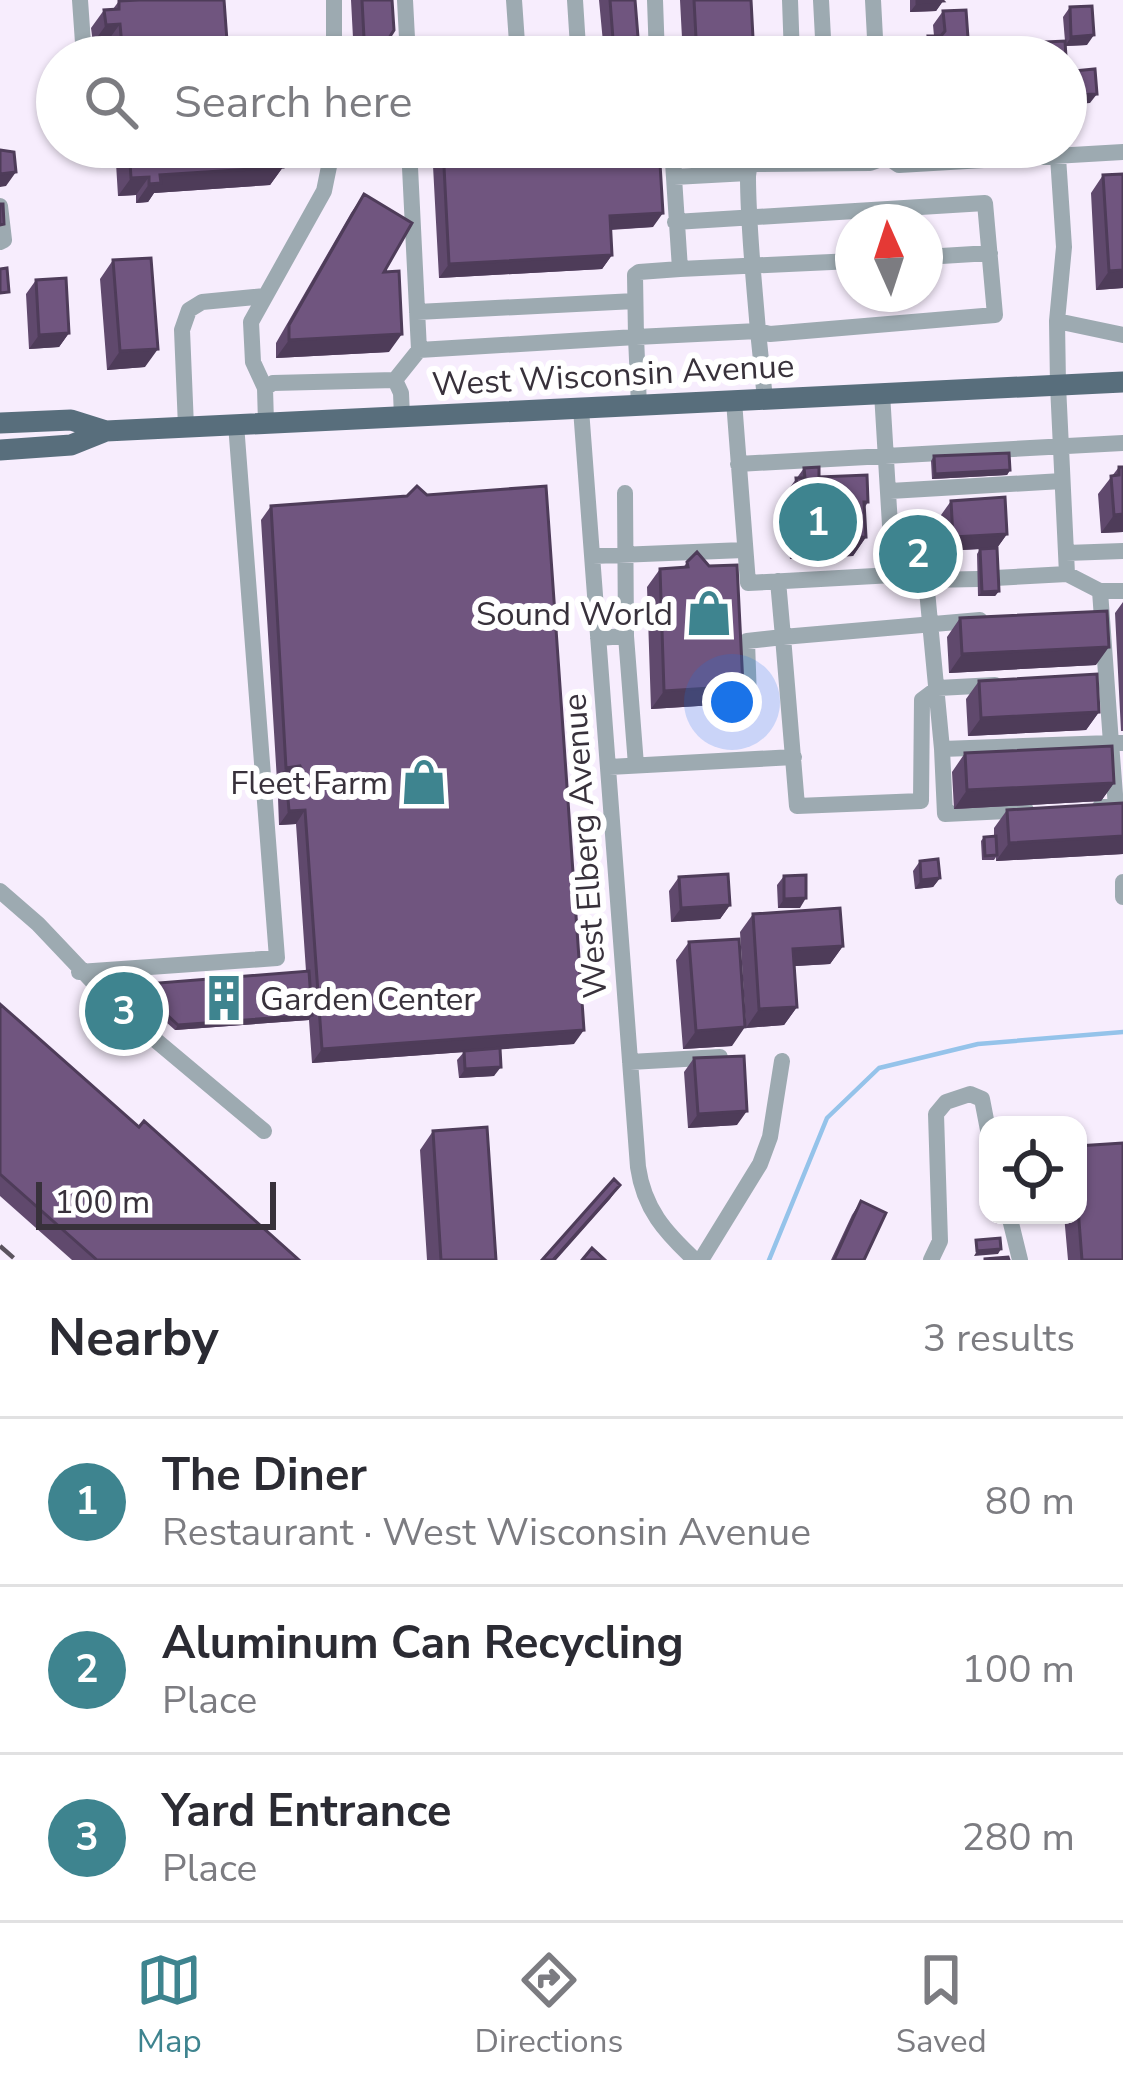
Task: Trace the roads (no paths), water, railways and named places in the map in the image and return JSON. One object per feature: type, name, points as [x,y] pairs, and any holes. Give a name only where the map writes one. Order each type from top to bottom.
[{"type":"main road","name":"West Wisconsin Avenue","points":[[0,450],[71,445],[106,431],[1123,382]]},
{"type":"main road","name":"West Wisconsin Avenue","points":[[0,423],[71,420],[106,431]]},
{"type":"street","points":[[80,0],[83,36]]},
{"type":"street","points":[[334,0],[334,36]]},
{"type":"street","points":[[405,0],[408,36]]},
{"type":"street","points":[[514,0],[517,36]]},
{"type":"street","points":[[575,0],[577,36]]},
{"type":"street","points":[[655,0],[656,36]]},
{"type":"street","points":[[790,0],[791,36]]},
{"type":"street","points":[[821,0],[823,36]]},
{"type":"street","points":[[873,0],[875,36]]},
{"type":"street","points":[[1087,155],[1123,152]]},
{"type":"street","points":[[266,423],[266,388],[253,362],[251,322],[324,191],[329,168]]},
{"type":"street","points":[[266,388],[273,383],[395,380],[419,350],[410,168]]},
{"type":"street","points":[[673,168],[680,269]]},
{"type":"street","points":[[674,177],[720,168]]},
{"type":"street","points":[[750,168],[765,399]]},
{"type":"street","points":[[1059,168],[1064,247],[1058,385],[1067,574]]},
{"type":"street","points":[[419,350],[770,334],[995,315],[985,203],[676,222]]},
{"type":"street","points":[[0,206],[4,240],[0,242]]},
{"type":"street","points":[[943,256],[990,254]]},
{"type":"street","points":[[639,406],[634,281],[639,272],[835,262]]},
{"type":"street","points":[[186,427],[182,330],[189,310],[202,302],[265,296]]},
{"type":"street","points":[[417,312],[635,301]]},
{"type":"street","points":[[1058,322],[1123,335]]},
{"type":"street","points":[[395,380],[402,417]]},
{"type":"street","points":[[882,393],[893,575]]},
{"type":"street","points":[[734,401],[748,583],[893,575],[926,580],[1067,574],[1100,592],[1123,591]]},
{"type":"street","name":"West Elberg Avenue","points":[[581,409],[644,1197],[661,1225],[698,1260]]},
{"type":"street","points":[[79,972],[277,958],[236,424]]},
{"type":"street","points":[[738,464],[887,457],[959,469],[988,467],[1013,448],[1123,443]]},
{"type":"street","points":[[1013,448],[1016,484]]},
{"type":"street","points":[[890,491],[959,469],[988,467],[1016,484],[1062,481]]},
{"type":"street","points":[[625,493],[626,636],[637,765]]},
{"type":"street","points":[[592,556],[744,550]]},
{"type":"street","points":[[1066,553],[1123,551]]},
{"type":"street","points":[[926,580],[945,814],[1052,809]]},
{"type":"street","points":[[778,581],[797,806],[921,801],[922,700],[938,688],[1009,685]]},
{"type":"street","points":[[1073,808],[1116,807],[1117,743],[1103,680],[1100,592]]},
{"type":"street","points":[[1080,615],[1101,614]]},
{"type":"street","points":[[749,699],[747,640],[994,619]]},
{"type":"street","points":[[598,638],[626,636]]},
{"type":"street","points":[[1080,681],[1103,680]]},
{"type":"street","points":[[606,737],[634,736]]},
{"type":"street","points":[[942,749],[1117,743]]},
{"type":"street","points":[[609,767],[794,757]]},
{"type":"street","points":[[1123,882],[1123,897]]},
{"type":"street","points":[[0,891],[112,1002]]},
{"type":"street","points":[[134,1022],[264,1131]]},
{"type":"street","points":[[630,1062],[720,1057]]},
{"type":"street","points":[[698,1260],[760,1164],[770,1137],[782,1061]]},
{"type":"street","points":[[931,1260],[940,1241],[935,1114],[946,1102],[970,1094],[982,1099],[985,1116]]},
{"type":"street","points":[[1011,1224],[1020,1260]]},
{"type":"waterway","points":[[769,1260],[827,1118],[879,1068],[978,1044],[1123,1032]]},
{"type":"railway","points":[[0,1246],[16,1260]]},
{"type":"place","name":"The Diner","points":[[818,522]]},
{"type":"place","name":"Aluminum Can Recycling","points":[[918,554]]},
{"type":"place","name":"Sound World","points":[[709,613]]},
{"type":"place","name":"Fleet Farm","points":[[424,782]]},
{"type":"place","name":"Garden Center","points":[[224,998]]},
{"type":"place","name":"Yard Entrance","points":[[124,1011]]}]
